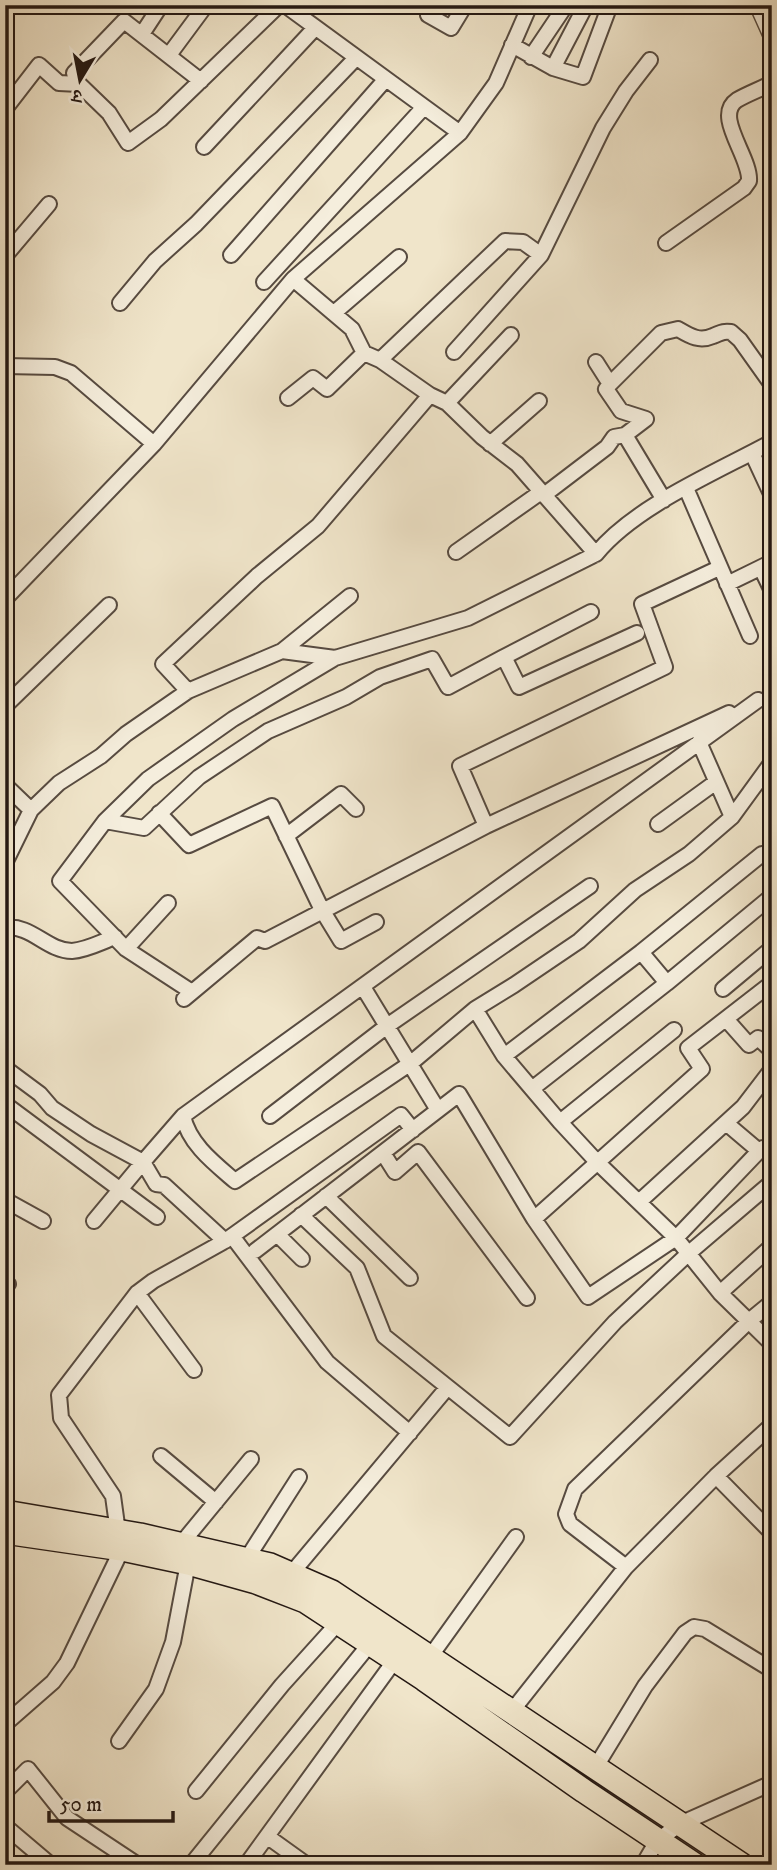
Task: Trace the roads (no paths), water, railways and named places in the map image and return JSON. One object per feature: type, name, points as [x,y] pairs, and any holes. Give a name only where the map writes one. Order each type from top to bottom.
[{"type":"main road","points":[[5,1512],[184,1553],[246,1560],[270,1566],[332,1592],[742,1865]]},
{"type":"main road","points":[[5,1532],[119,1540]]},
{"type":"main road","points":[[184,1553],[305,1601],[695,1865]]},
{"type":"street","points":[[142,34],[161,5]]},
{"type":"street","points":[[169,55],[206,5]]},
{"type":"street","points":[[5,109],[39,65],[59,83],[79,84],[108,113],[128,143],[161,119],[279,5]]},
{"type":"street","points":[[285,5],[355,59],[460,133]]},
{"type":"street","points":[[428,15],[451,29],[464,5]]},
{"type":"street","points":[[5,599],[154,444],[293,279],[460,133],[496,83],[530,5]]},
{"type":"street","points":[[531,57],[566,5]]},
{"type":"street","points":[[554,68],[586,5]]},
{"type":"street","points":[[512,45],[554,68],[583,77],[610,5]]},
{"type":"street","points":[[759,5],[772,34]]},
{"type":"street","points":[[74,74],[124,21],[201,81]]},
{"type":"street","points":[[204,146],[315,28]]},
{"type":"street","points":[[120,303],[155,261],[196,224],[355,59]]},
{"type":"street","points":[[454,352],[541,255],[603,128],[626,91],[650,61]]},
{"type":"street","points":[[231,255],[385,80]]},
{"type":"street","points":[[666,243],[730,199],[749,181],[747,161],[732,132],[728,113],[731,105],[738,99],[772,83]]},
{"type":"street","points":[[264,282],[424,107]]},
{"type":"street","points":[[5,256],[49,204]]},
{"type":"street","points":[[380,360],[505,242],[523,242],[541,255]]},
{"type":"street","points":[[334,313],[398,257]]},
{"type":"street","points":[[293,279],[352,329],[364,353],[380,360],[430,396],[447,403],[517,464],[596,554]]},
{"type":"street","points":[[456,552],[542,494],[607,447],[614,438],[625,435],[646,419],[621,411],[606,389],[661,333],[678,329],[696,339],[713,336],[720,331],[730,332],[740,340],[772,385]]},
{"type":"street","points":[[447,403],[511,335]]},
{"type":"street","points":[[288,398],[313,378],[327,389],[364,353]]},
{"type":"street","points":[[596,362],[610,384]]},
{"type":"street","points":[[5,366],[55,366],[71,373],[154,444]]},
{"type":"street","points":[[188,691],[163,664],[257,576],[318,526],[430,396]]},
{"type":"street","points":[[490,443],[539,401]]},
{"type":"street","points":[[625,435],[664,500]]},
{"type":"street","points":[[765,697],[486,826],[265,941],[257,938],[188,996],[126,949],[60,881],[105,821],[148,779],[233,719],[335,658],[468,618],[596,554],[610,537],[664,500],[772,442]]},
{"type":"street","points":[[752,453],[772,496]]},
{"type":"street","points":[[686,488],[750,636]]},
{"type":"street","points":[[727,584],[766,565],[772,591]]},
{"type":"street","points":[[486,826],[460,765],[666,667],[642,604],[719,568]]},
{"type":"street","points":[[5,863],[31,810],[59,783],[101,757],[126,734],[188,691],[282,651],[350,596]]},
{"type":"street","points":[[9,697],[109,605]]},
{"type":"street","points":[[105,821],[144,828],[199,777],[268,731],[346,697],[380,677],[432,659],[448,687],[590,612]]},
{"type":"street","points":[[504,657],[519,687],[637,633]]},
{"type":"street","points":[[282,651],[335,658]]},
{"type":"street","points":[[94,1221],[184,1116],[699,742],[765,697]]},
{"type":"street","points":[[699,742],[732,817]]},
{"type":"street","points":[[184,1116],[186,1130],[210,1160],[235,1181],[411,1063],[475,1009],[579,941],[635,890],[689,853],[732,817],[771,765]]},
{"type":"street","points":[[659,824],[716,782]]},
{"type":"street","points":[[5,785],[31,810]]},
{"type":"street","points":[[286,836],[341,794],[356,809]]},
{"type":"street","points":[[159,813],[189,845],[272,806],[322,910],[341,941],[376,922]]},
{"type":"street","points":[[504,1056],[641,952],[762,854]]},
{"type":"street","points":[[270,1116],[387,1026],[590,886]]},
{"type":"street","points":[[533,1088],[772,896]]},
{"type":"street","points":[[126,949],[168,903]]},
{"type":"street","points":[[5,928],[28,931],[56,948],[72,951],[115,937]]},
{"type":"street","points":[[723,989],[772,948]]},
{"type":"street","points":[[641,952],[667,983]]},
{"type":"street","points":[[534,1219],[702,1069],[688,1048],[772,983]]},
{"type":"street","points":[[363,986],[438,1110]]},
{"type":"street","points":[[475,1009],[504,1056],[560,1122],[598,1163],[676,1238],[720,1293],[772,1344]]},
{"type":"street","points":[[726,1019],[749,1045],[758,1038],[772,1051]]},
{"type":"street","points":[[560,1122],[674,1030]]},
{"type":"street","points":[[5,1068],[40,1094],[52,1108],[91,1134],[143,1162],[156,1184],[164,1185],[228,1238],[327,1362],[410,1433]]},
{"type":"street","points":[[640,1201],[743,1107],[772,1069]]},
{"type":"street","points":[[255,1251],[460,1094],[534,1219],[588,1297],[676,1238],[766,1154],[726,1123]]},
{"type":"street","points":[[5,1104],[158,1217]]},
{"type":"street","points":[[5,1724],[53,1682],[67,1662],[119,1540],[113,1496],[61,1418],[59,1395],[137,1293],[153,1281],[228,1238],[401,1115],[413,1130]]},
{"type":"street","points":[[383,1153],[395,1172],[418,1152],[527,1298]]},
{"type":"street","points":[[301,1215],[357,1268],[384,1336],[510,1437],[615,1322],[689,1253],[772,1182]]},
{"type":"street","points":[[326,1196],[410,1278]]},
{"type":"street","points":[[5,1200],[43,1222]]},
{"type":"street","points":[[277,1234],[302,1259]]},
{"type":"street","points":[[720,1293],[772,1246]]},
{"type":"street","points":[[137,1293],[194,1370]]},
{"type":"street","points":[[625,1567],[570,1524],[566,1514],[575,1489],[772,1302]]},
{"type":"street","points":[[291,1574],[447,1388]]},
{"type":"street","points":[[512,1711],[625,1567],[716,1476],[772,1425]]},
{"type":"street","points":[[162,1456],[216,1502]]},
{"type":"street","points":[[119,1741],[156,1689],[173,1642],[184,1553],[216,1502],[251,1459]]},
{"type":"street","points":[[716,1476],[772,1533]]},
{"type":"street","points":[[246,1560],[299,1477]]},
{"type":"street","points":[[430,1657],[516,1537]]},
{"type":"street","points":[[196,1791],[282,1685],[338,1623]]},
{"type":"street","points":[[595,1768],[645,1686],[685,1633],[694,1627],[705,1629],[772,1670]]},
{"type":"street","points":[[191,1865],[369,1645]]},
{"type":"street","points":[[246,1865],[395,1660]]},
{"type":"street","points":[[5,1792],[28,1769],[67,1818],[138,1865]]},
{"type":"street","points":[[643,1865],[657,1841],[680,1824],[772,1783]]},
{"type":"street","points":[[5,1826],[51,1865]]},
{"type":"street","points":[[268,1837],[307,1865]]}]
